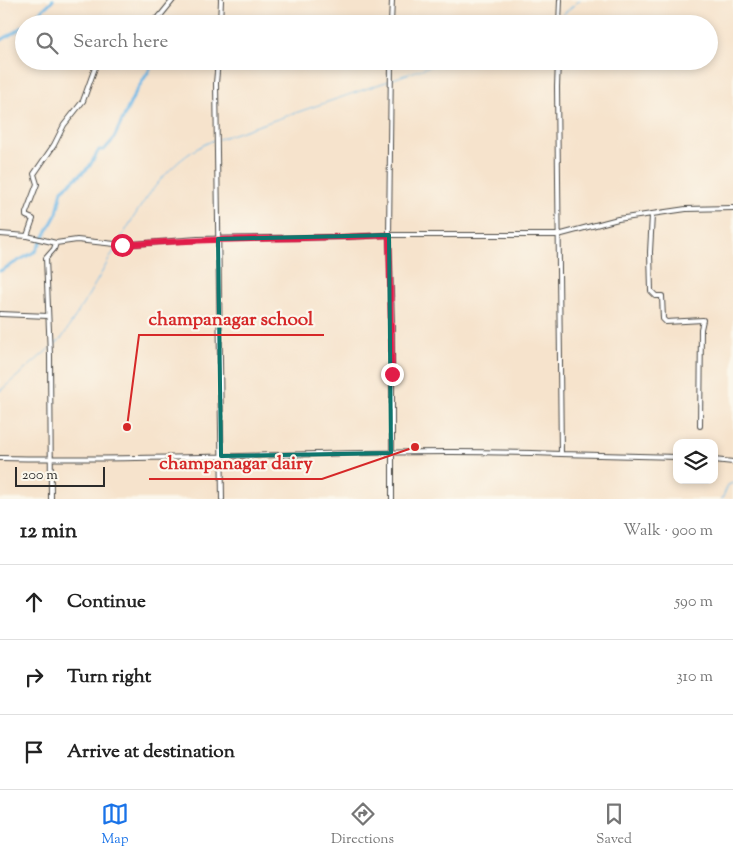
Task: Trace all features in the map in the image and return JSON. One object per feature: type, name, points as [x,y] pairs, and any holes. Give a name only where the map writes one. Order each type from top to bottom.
[{"type":"street","points":[[161,15],[172,0]]},
{"type":"street","points":[[220,15],[221,0]]},
{"type":"street","points":[[391,15],[392,0]]},
{"type":"street","points":[[559,15],[560,0]]},
{"type":"street","points":[[26,236],[33,222],[33,219],[26,216],[26,213],[37,184],[34,174],[54,145],[64,125],[83,100],[94,70]]},
{"type":"street","points":[[217,70],[222,499]]},
{"type":"street","points":[[391,70],[389,235],[392,330],[392,499]]},
{"type":"street","points":[[557,70],[561,454]]},
{"type":"street","points":[[0,234],[26,236],[56,243],[77,240],[118,244],[198,239],[389,235],[558,235],[618,219],[686,209],[733,208]]},
{"type":"street","points":[[652,215],[650,252],[651,292],[656,296],[662,296],[663,319],[666,322],[703,320],[701,329],[700,426]]},
{"type":"street","points":[[51,499],[50,355],[46,258],[54,249],[56,243]]},
{"type":"street","points":[[0,314],[48,316]]},
{"type":"street","points":[[0,458],[51,459],[515,452],[673,457]]},
{"type":"street","points":[[718,460],[733,462]]},
{"type":"highlighted area","points":[[389,235],[391,453],[221,456],[218,239]]},
{"type":"waterway","points":[[37,15],[53,0]]},
{"type":"waterway","points":[[562,15],[580,0]]},
{"type":"waterway","points":[[0,41],[15,32]]},
{"type":"waterway","points":[[0,271],[36,251],[57,213],[62,190],[89,167],[99,150],[104,150],[113,140],[134,95],[149,70]]},
{"type":"waterway","points":[[393,79],[419,70]]},
{"type":"waterway","points":[[219,139],[389,81]]},
{"type":"waterway","points":[[52,347],[62,338],[150,193],[179,162],[195,149],[214,140]]},
{"type":"waterway","points":[[0,391],[49,349]]},
{"type":"waterway","points":[[722,499],[728,485],[733,483]]},
{"type":"place","name":"champanagar school","points":[[127,427]]},
{"type":"place","name":"champanagar dairy","points":[[415,447]]},
{"type":"route","points":[[122,245],[198,239],[344,238],[389,235],[392,374]]}]
